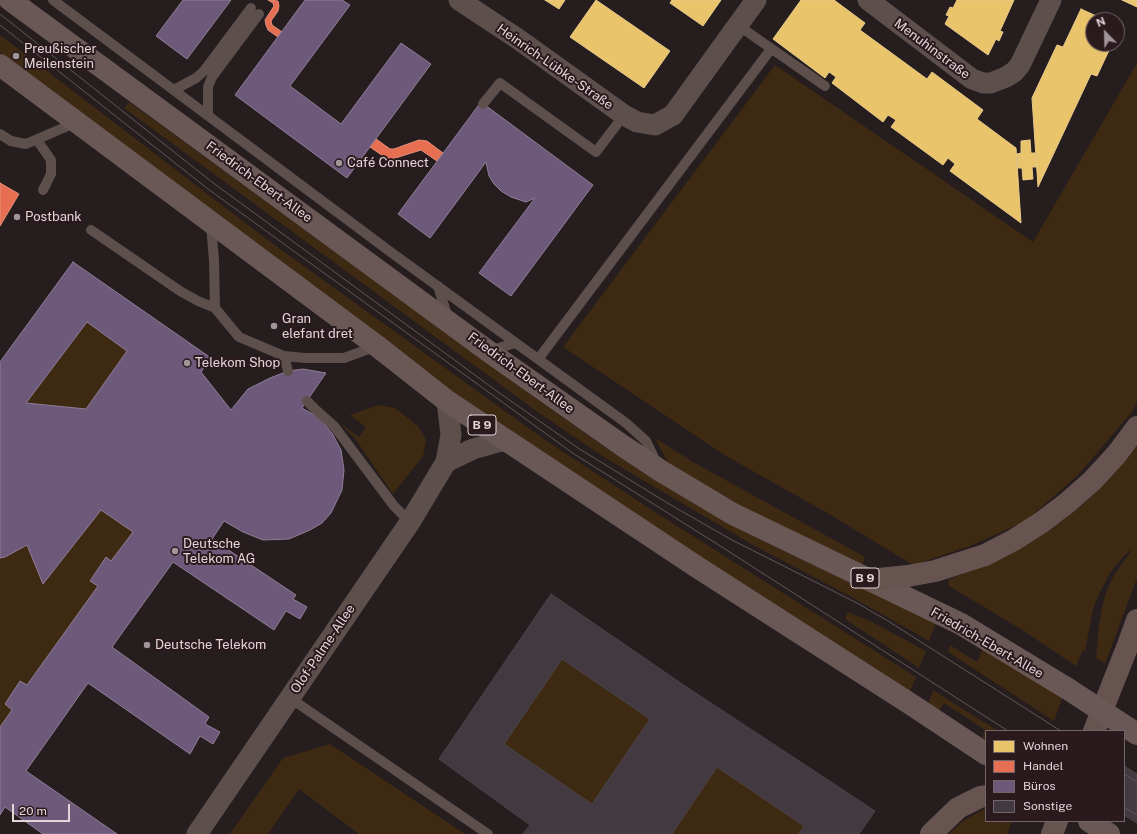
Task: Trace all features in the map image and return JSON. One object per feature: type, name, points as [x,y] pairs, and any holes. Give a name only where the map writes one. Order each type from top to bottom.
[{"type":"highway","points":[[869,580],[908,576],[935,571],[985,554],[1014,540],[1062,507],[1092,481],[1116,455],[1137,427]]},
{"type":"highway","points":[[1094,730],[1137,620]]},
{"type":"highway","points":[[931,834],[958,808],[980,797],[985,796]]},
{"type":"highway","points":[[1052,834],[1057,822]]},
{"type":"main road","name":"Friedrich-Ebert-Allee","points":[[10,0],[488,351],[661,471],[733,514],[961,624],[1068,689],[1137,734]]},
{"type":"main road","name":"B 9","points":[[0,65],[377,346],[447,401],[697,567],[985,753]]},
{"type":"main road","points":[[1091,822],[1109,834]]},
{"type":"street","name":"Heinrich-Lübke-Straße","points":[[459,0],[624,115],[637,122],[656,125],[673,115],[739,26]]},
{"type":"street","points":[[739,26],[756,0]]},
{"type":"street","name":"Menuhinstraße","points":[[868,0],[972,79],[983,82],[991,82],[1006,77],[1014,72],[1020,65],[1051,0]]},
{"type":"street","name":"Olof-Palme-Allee","points":[[197,834],[410,522],[446,462],[451,435],[447,401]]},
{"type":"street","points":[[446,462],[473,449],[505,440]]},
{"type":"lane","points":[[54,0],[515,343],[539,358],[626,423],[646,442],[661,471]]},
{"type":"lane","points":[[174,90],[196,78],[204,71],[255,11],[212,76],[208,88],[208,115]]},
{"type":"lane","points":[[739,26],[825,86]]},
{"type":"lane","points":[[539,358],[771,49]]},
{"type":"lane","points":[[483,104],[500,83],[596,152],[624,115]]},
{"type":"lane","points":[[0,134],[11,141],[26,144],[77,122]]},
{"type":"lane","points":[[37,140],[51,160],[51,174],[43,190]]},
{"type":"lane","points":[[210,223],[214,260],[215,308]]},
{"type":"lane","points":[[91,230],[180,291],[215,308],[239,338],[284,356],[344,358],[377,346]]},
{"type":"lane","points":[[438,286],[450,322]]},
{"type":"lane","points":[[488,351],[515,343]]},
{"type":"lane","points":[[284,356],[288,371]]},
{"type":"lane","points":[[307,401],[334,426],[394,506],[410,522]]},
{"type":"lane","points":[[290,698],[488,834]]},
{"type":"shaded area","points":[[0,35],[265,238],[548,442],[655,512],[916,677],[910,691],[539,454],[375,337],[72,105],[0,52]]},
{"type":"shaded area","points":[[1137,63],[1137,401],[1132,412],[1078,475],[1026,521],[970,546],[913,565],[829,514],[726,456],[563,347],[775,65],[1033,242]]},
{"type":"shaded area","points":[[129,102],[613,453],[759,539],[936,623],[929,641],[850,596],[753,545],[607,459],[539,413],[124,108]]},
{"type":"shaded area","points":[[87,322],[127,351],[86,409],[26,403]]},
{"type":"shaded area","points":[[378,405],[395,408],[418,426],[426,440],[423,456],[393,494],[356,440],[340,423],[359,437],[366,427],[350,415]]},
{"type":"shaded area","points":[[655,438],[693,462],[865,557],[861,567],[723,497],[668,463]]},
{"type":"shaded area","points":[[1137,445],[1137,578],[1105,664],[1096,658],[1102,608],[1106,592],[1113,577],[1133,548],[1123,557],[1110,573],[1099,594],[1093,609],[1085,651],[1083,650],[1076,666],[1019,628],[949,586],[948,582],[950,579],[1015,551],[1048,531],[1080,507],[1097,491]]},
{"type":"shaded area","points":[[101,510],[133,532],[111,561],[105,558],[90,581],[98,586],[27,685],[19,681],[5,704],[12,710],[0,727],[0,558],[5,557],[27,545],[43,584]]},
{"type":"shaded area","points":[[848,612],[872,622],[926,651],[919,668],[845,619]]},
{"type":"shaded area","points":[[950,645],[977,662],[983,648],[1063,696],[1054,721],[948,652]]},
{"type":"shaded area","points":[[562,659],[650,719],[592,804],[504,744]]},
{"type":"shaded area","points":[[933,690],[996,730],[985,730],[944,703],[939,711],[928,704]]},
{"type":"shaded area","points":[[985,730],[985,740],[982,738]]},
{"type":"shaded area","points":[[330,744],[465,834],[359,834],[299,789],[268,834],[230,834],[283,758]]},
{"type":"shaded area","points":[[717,767],[804,826],[799,834],[672,834]]},
{"type":"shaded area","points":[[985,809],[985,822],[1012,822],[1007,834],[949,834],[963,821]]},
{"type":"building: Wohnen","points":[[545,0],[565,0],[559,9]]},
{"type":"building: Wohnen","points":[[596,0],[670,51],[644,88],[570,37]]},
{"type":"building: Wohnen","points":[[672,0],[721,0],[703,26],[670,3]]},
{"type":"building: Wohnen","points":[[801,0],[834,0],[865,23],[860,30],[927,79],[932,72],[983,110],[977,119],[1016,148],[1021,223],[950,171],[955,164],[948,158],[943,165],[891,127],[896,120],[888,115],[883,122],[832,83],[836,77],[829,72],[825,78],[773,39]]},
{"type":"building: Wohnen","points":[[957,0],[1014,0],[1000,31],[1003,32],[999,41],[996,39],[988,55],[945,24],[949,16],[946,15],[950,7],[953,8]]},
{"type":"building: Wohnen","points":[[1122,0],[1137,0],[1137,7]]},
{"type":"building: Wohnen","points":[[1081,9],[1088,12],[1085,12],[1085,52],[1108,52],[1097,76],[1091,74],[1038,187],[1032,98],[1057,45],[1063,47]]},
{"type":"building: Wohnen","points":[[1030,140],[1031,153],[1036,153],[1037,167],[1032,167],[1033,179],[1023,180],[1022,168],[1018,168],[1017,154],[1021,153],[1021,141]]},
{"type":"building: Handel","points":[[268,0],[278,1],[278,11],[271,21],[272,25],[282,32],[278,37],[268,30],[266,25],[265,20],[274,6],[273,3]]},
{"type":"building: Handel","points":[[376,139],[390,149],[419,140],[427,141],[443,153],[437,161],[421,150],[392,159],[386,158],[370,147]]},
{"type":"building: Handel","points":[[0,183],[19,194],[0,226]]},
{"type":"building: Büros","points":[[183,0],[231,0],[187,59],[156,36]]},
{"type":"building: Büros","points":[[305,0],[342,0],[350,5],[290,86],[341,124],[401,43],[431,64],[347,178],[235,95]]},
{"type":"building: Büros","points":[[481,102],[593,185],[511,296],[479,273],[535,198],[526,202],[511,197],[501,191],[489,176],[486,162],[430,238],[398,214]]},
{"type":"building: Büros","name":"Deutsche Telekom AG","points":[[73,262],[211,358],[201,372],[231,410],[248,389],[270,378],[288,371],[303,369],[326,373],[302,408],[318,417],[332,433],[341,450],[344,470],[342,490],[331,513],[322,523],[289,539],[263,540],[243,532],[224,521],[212,539],[296,595],[293,599],[307,607],[300,619],[286,611],[274,630],[173,562],[112,647],[209,717],[205,724],[220,732],[213,744],[200,736],[190,754],[88,683],[26,771],[117,834],[43,834],[5,807],[0,815],[0,727],[12,710],[5,704],[20,681],[27,685],[98,586],[90,581],[106,557],[111,561],[133,532],[101,510],[43,584],[27,545],[5,557],[0,558],[0,362]],"holes":[[[87,322],[127,351],[86,409],[26,403]]]},
{"type":"building: Sonstige","points":[[551,594],[685,686],[875,811],[859,834],[799,834],[804,826],[717,767],[672,834],[523,834],[530,825],[439,759]],"holes":[[[562,659],[650,719],[592,804],[504,744]]]},
{"type":"building: Sonstige","points":[[1125,767],[1137,774],[1137,823],[1125,816]]},
{"type":"tram line","points":[[0,14],[212,182],[498,392],[578,448],[669,504],[732,540],[857,603],[888,621],[1059,730]]},
{"type":"tram line","points":[[0,25],[208,189],[574,454],[1006,730]]},
{"type":"tram line","points":[[1125,775],[1137,782]]},
{"type":"tram line","points":[[1125,808],[1137,815]]},
{"type":"place","name":"Preußischer Meilenstein","points":[[16,56]]},
{"type":"place","name":"Café Connect","points":[[339,163]]},
{"type":"place","name":"Postbank","points":[[17,217]]},
{"type":"place","name":"Gran elefant dret","points":[[274,326]]},
{"type":"place","name":"Telekom Shop","points":[[187,363]]},
{"type":"place","name":"Deutsche Telekom AG","points":[[175,551]]},
{"type":"place","name":"Deutsche Telekom","points":[[147,645]]}]
